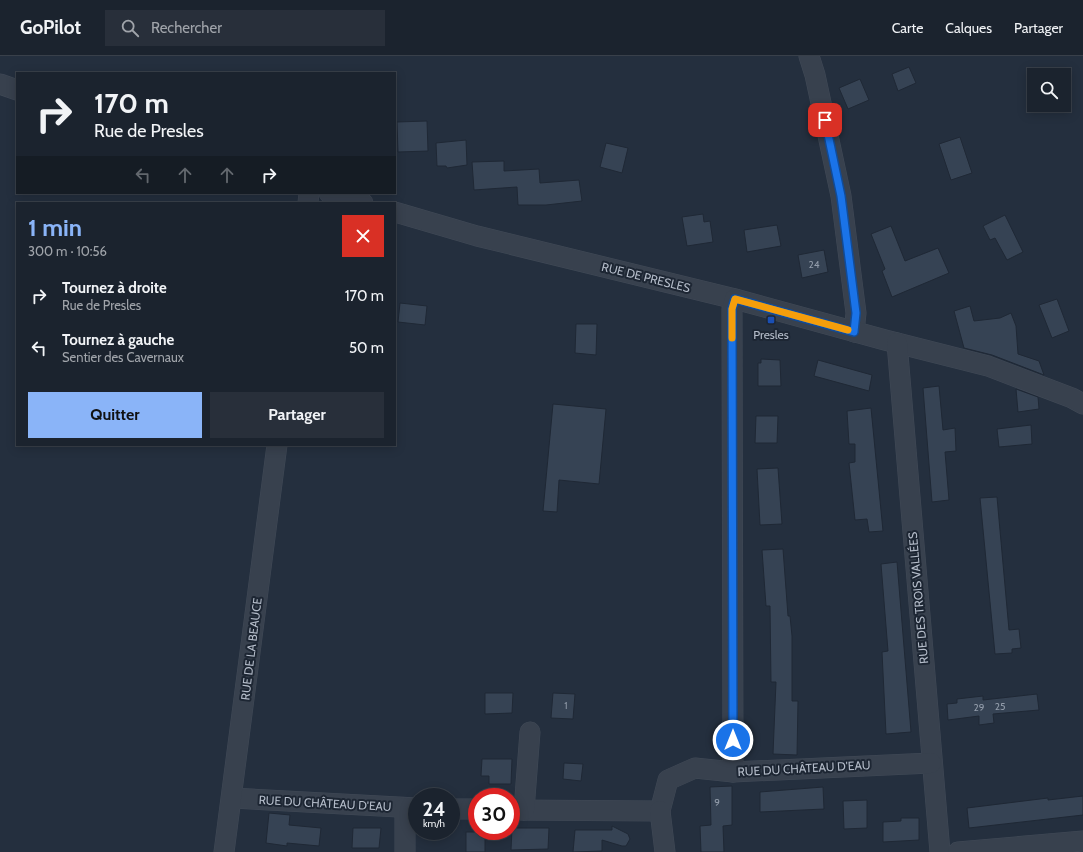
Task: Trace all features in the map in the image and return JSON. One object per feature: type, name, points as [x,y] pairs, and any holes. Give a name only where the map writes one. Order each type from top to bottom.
[{"type":"street","points":[[809,56],[815,75],[841,196],[856,313],[854,332]]},
{"type":"street","points":[[0,84],[16,90]]},
{"type":"street","points":[[332,194],[360,202]]},
{"type":"street","name":"RUE DE PRESLES","points":[[396,212],[478,236],[735,299],[854,332],[988,366],[1072,398],[1083,404]]},
{"type":"street","points":[[733,772],[732,309],[735,299]]},
{"type":"street","name":"RUE DES TROIS VALLÉES","points":[[897,343],[940,852]]},
{"type":"street","name":"RUE DE LA BEAUCE","points":[[224,852],[277,446]]},
{"type":"street","points":[[520,797],[530,732]]},
{"type":"street","name":"RUE DU CHÂTEAU D'EAU","points":[[660,811],[668,780],[695,768],[733,772],[932,763]]},
{"type":"street","name":"RUE DU CHÂTEAU D'EAU","points":[[232,798],[408,808]]},
{"type":"street","points":[[520,810],[660,811],[665,852]]},
{"type":"street","points":[[405,852],[408,830]]},
{"type":"street","points":[[958,852],[1083,841]]},
{"type":"building","points":[[909,67],[916,83],[898,91],[892,74]]},
{"type":"building","points":[[860,79],[869,100],[848,109],[839,88]]},
{"type":"building","points":[[427,121],[428,151],[398,152],[397,122]]},
{"type":"building","points":[[960,137],[972,173],[951,180],[939,144]]},
{"type":"building","points":[[466,140],[467,165],[447,168],[446,166],[437,166],[436,143]]},
{"type":"building","points":[[606,143],[628,148],[622,173],[600,167]]},
{"type":"building","points":[[504,161],[504,171],[539,169],[540,183],[579,180],[582,201],[546,205],[518,205],[517,187],[474,190],[472,162]]},
{"type":"building","points":[[703,214],[704,222],[710,221],[713,242],[687,246],[682,217]]},
{"type":"building","points":[[1005,215],[1023,252],[1007,260],[995,238],[990,240],[983,226]]},
{"type":"building","points":[[777,225],[781,246],[747,252],[744,230]]},
{"type":"building","points":[[891,226],[905,261],[938,248],[949,273],[892,297],[882,271],[885,269],[871,234]]},
{"type":"building","points":[[824,250],[828,272],[802,278],[798,255]]},
{"type":"building","points":[[1057,299],[1069,331],[1052,338],[1039,305]]},
{"type":"building","points":[[400,303],[427,306],[425,325],[398,322]]},
{"type":"building","points":[[970,306],[974,321],[1000,318],[1011,313],[1016,326],[1018,354],[1039,361],[1044,375],[992,355],[964,348],[954,311]]},
{"type":"building","points":[[576,324],[597,324],[596,355],[575,353]]},
{"type":"building","points":[[761,359],[780,360],[781,386],[758,386],[758,363],[761,363]]},
{"type":"building","points":[[818,360],[872,375],[869,391],[814,376]]},
{"type":"building","points":[[939,386],[943,430],[955,428],[956,451],[945,452],[949,500],[932,502],[923,388]]},
{"type":"building","points":[[1016,389],[1038,397],[1039,409],[1018,412]]},
{"type":"building","points":[[553,404],[606,409],[599,484],[559,480],[557,512],[543,511]]},
{"type":"building","points":[[871,408],[883,531],[869,532],[867,519],[855,520],[849,463],[855,462],[855,444],[849,444],[847,411]]},
{"type":"building","points":[[756,416],[778,416],[777,443],[755,443]]},
{"type":"building","points":[[1031,425],[1032,444],[999,447],[997,429]]},
{"type":"building","points":[[778,468],[782,524],[760,525],[757,469]]},
{"type":"building","points":[[997,497],[1009,630],[1019,629],[1021,648],[1012,649],[1012,653],[995,654],[980,498]]},
{"type":"building","points":[[783,549],[788,616],[790,616],[792,636],[792,701],[798,701],[797,755],[773,754],[776,682],[771,682],[770,606],[766,606],[762,550]]},
{"type":"building","points":[[897,562],[911,732],[886,734],[882,652],[888,651],[881,564]]},
{"type":"building","points":[[485,693],[513,693],[512,713],[485,714]]},
{"type":"building","points":[[553,693],[575,694],[573,719],[551,718]]},
{"type":"building","points":[[1037,694],[1039,710],[993,714],[994,723],[979,725],[979,716],[948,720],[947,704],[957,703],[957,699],[983,696],[983,700]]},
{"type":"building","points":[[482,759],[512,759],[511,784],[489,784],[489,776],[481,776]]},
{"type":"building","points":[[564,763],[583,764],[581,781],[563,779]]},
{"type":"building","points":[[732,786],[732,825],[723,826],[724,852],[701,852],[700,826],[711,825],[710,787]]},
{"type":"building","points":[[823,787],[824,809],[760,812],[760,792]]},
{"type":"building","points":[[1083,796],[1083,815],[969,828],[967,808],[1048,798],[1048,800]]},
{"type":"building","points":[[867,800],[867,828],[844,829],[843,801]]},
{"type":"building","points":[[269,813],[290,815],[289,825],[321,828],[319,846],[287,843],[287,846],[266,843]]},
{"type":"building","points":[[901,818],[919,818],[919,840],[883,842],[883,822],[901,821]]},
{"type":"building","points":[[612,826],[628,834],[630,839],[626,846],[602,840],[602,851],[573,852],[575,830],[612,830]]},
{"type":"building","points":[[353,828],[381,828],[379,848],[352,848]]},
{"type":"building","points":[[520,828],[549,828],[548,849],[511,850],[511,840],[520,840]]},
{"type":"building","points":[[466,832],[468,832],[468,840],[485,840],[485,852],[466,852]]},
{"type":"slow traffic","points":[[732,338],[732,309],[735,299],[848,330]]},
{"type":"place","name":"Presles","points":[[771,320]]},
{"type":"route","points":[[733,740],[732,309],[735,299],[854,332],[856,313],[841,196],[825,120]]}]
